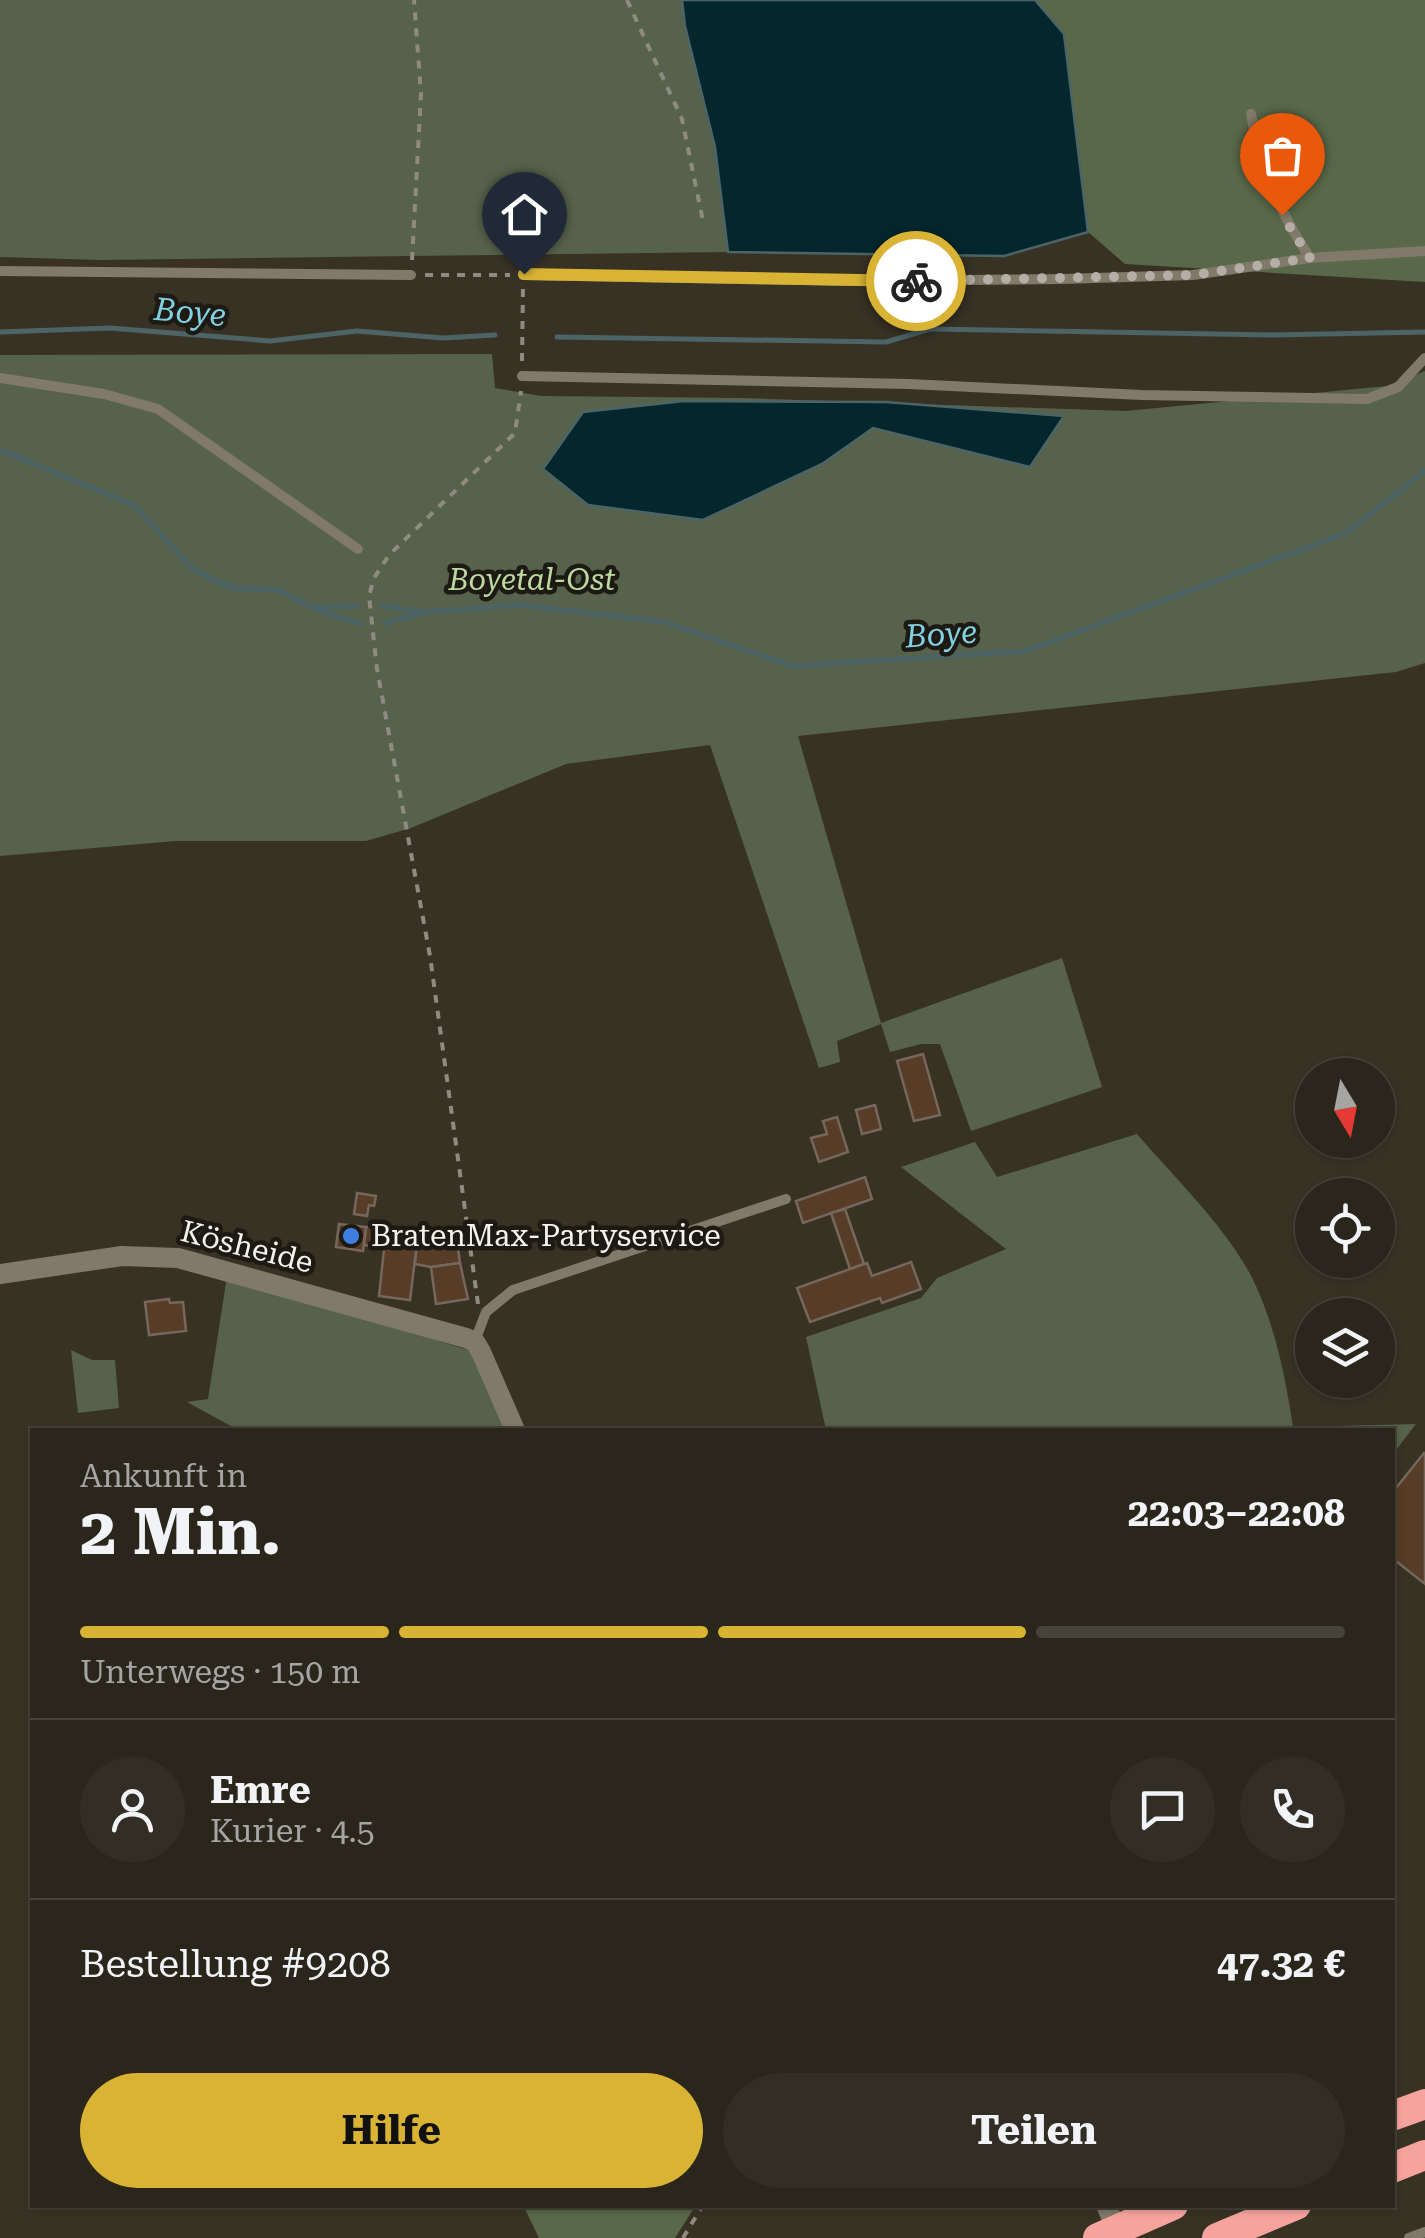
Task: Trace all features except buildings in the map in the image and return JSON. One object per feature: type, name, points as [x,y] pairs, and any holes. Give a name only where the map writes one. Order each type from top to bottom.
[{"type":"highway","points":[[1395,2167],[1425,2155]]},
{"type":"highway","points":[[1098,2238],[1166,2208]]},
{"type":"highway","points":[[1217,2238],[1289,2208]]},
{"type":"street","name":"Kösheide","points":[[0,1274],[122,1256],[178,1258],[477,1333]]},
{"type":"street","points":[[477,1333],[514,1428]]},
{"type":"street","points":[[1107,2208],[1120,2238]]},
{"type":"lane","points":[[1250,114],[1263,170],[1282,215],[1310,258]]},
{"type":"lane","points":[[524,274],[852,282],[1062,279],[1193,275],[1310,258],[1425,250]]},
{"type":"lane","points":[[0,272],[411,275]]},
{"type":"lane","points":[[522,376],[1367,399],[1398,387],[1425,358]]},
{"type":"lane","points":[[0,378],[104,394],[158,410],[358,549]]},
{"type":"lane","points":[[477,1333],[495,1303],[514,1290],[786,1200]]},
{"type":"lane","points":[[1409,2238],[1425,2232]]},
{"type":"path","points":[[414,0],[420,94],[411,275],[524,274],[522,376],[515,433],[390,555],[374,578],[369,596],[377,669],[430,956],[477,1333]]},
{"type":"path","points":[[627,0],[682,119],[703,221]]},
{"type":"path","points":[[683,2238],[701,2208]]},
{"type":"green space","points":[[0,0],[682,0],[715,147],[728,252],[101,260],[0,257]]},
{"type":"green space","points":[[1035,0],[1425,0],[1425,282],[1125,264],[1088,232],[1064,34]]},
{"type":"green space","name":"Boyetal-Ost","points":[[492,354],[495,388],[541,396],[741,398],[1125,411],[1387,386],[1425,371],[1425,663],[1396,672],[798,736],[881,1023],[1062,958],[1102,1087],[971,1131],[940,1044],[921,1044],[890,1052],[881,1024],[837,1041],[840,1062],[819,1068],[710,745],[566,764],[411,828],[366,841],[176,841],[0,856],[0,355]]},
{"type":"green space","points":[[1137,1134],[1202,1207],[1246,1266],[1275,1338],[1293,1427],[1416,1424],[1395,1451],[1395,1428],[826,1428],[806,1337],[921,1298],[937,1278],[1006,1249],[901,1167],[975,1142],[997,1177]]},
{"type":"green space","points":[[227,1276],[468,1350],[482,1369],[506,1428],[234,1428],[187,1402],[208,1399]]},
{"type":"green space","points":[[71,1350],[92,1360],[115,1360],[119,1408],[78,1413]]},
{"type":"green space","points":[[524,2208],[694,2208],[675,2238],[539,2238]]},
{"type":"water","points":[[682,0],[1035,0],[1064,34],[1088,232],[1004,256],[728,252],[715,147]]},
{"type":"water","points":[[684,401],[886,402],[1064,416],[1030,467],[873,428],[822,464],[703,520],[588,505],[543,469],[583,412]]},
{"type":"waterway","name":"Boye","points":[[0,332],[110,328],[270,341],[357,331],[443,338],[495,335]]},
{"type":"waterway","name":"Boye","points":[[557,337],[886,342],[930,329],[1273,335],[1425,332]]},
{"type":"waterway","name":"Boye","points":[[0,450],[134,505],[194,570],[232,588],[278,590],[314,608],[357,606]]},
{"type":"waterway","name":"Boye","points":[[383,606],[426,612],[520,605],[664,622],[793,666],[1026,651],[1346,533],[1425,471]]},
{"type":"waterway","name":"Boye","points":[[320,611],[360,624]]},
{"type":"waterway","name":"Boye","points":[[385,623],[423,613]]},
{"type":"way so far","points":[[916,281],[1193,275],[1310,258],[1282,215]]},
{"type":"place","name":"BratenMax-Partyservice","points":[[351,1236]]},
{"type":"route","points":[[524,274],[916,281]]}]
